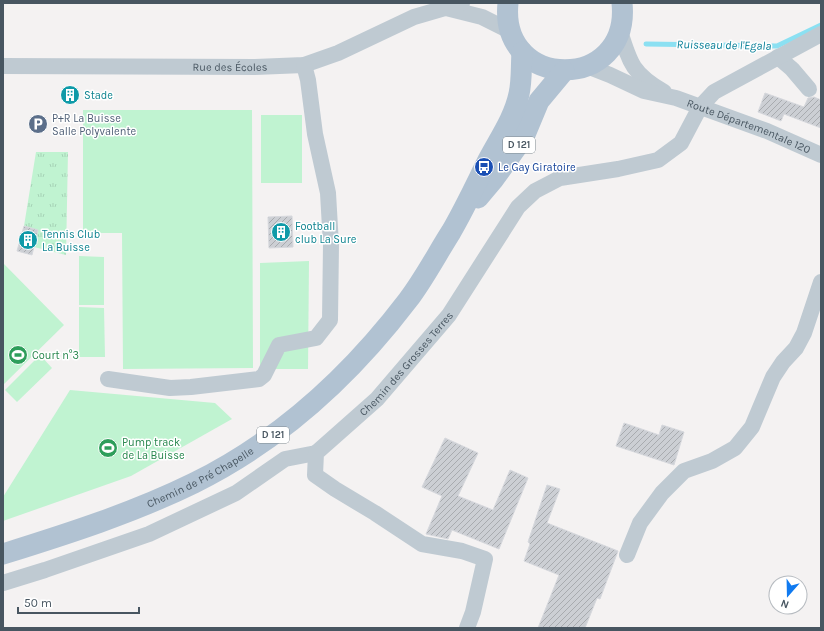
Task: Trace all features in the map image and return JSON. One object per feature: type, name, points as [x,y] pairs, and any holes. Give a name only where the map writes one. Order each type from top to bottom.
[{"type":"main road","points":[[508,3],[507,18],[510,32],[522,52],[534,62],[549,68],[564,71],[587,66],[601,58],[613,46],[620,31],[623,15],[622,3]]},
{"type":"main road","name":"Chemin de Pré Chapelle","points":[[3,554],[60,536],[144,505],[194,483],[243,455],[283,428],[327,391],[377,339],[410,298],[463,212],[512,114],[519,94],[522,52]]},
{"type":"main road","name":"Chemin de Pré Chapelle","points":[[463,212],[478,198],[507,162],[524,137],[539,101],[564,71]]},
{"type":"street","name":"Rue des Écoles","points":[[3,66],[255,67],[304,65],[338,53],[414,18],[462,3]]},
{"type":"street","points":[[444,8],[482,17],[510,32]]},
{"type":"street","points":[[620,31],[628,57],[636,72],[653,86],[676,98]]},
{"type":"street","name":"Chemin des Grosses Terres","points":[[316,453],[377,399],[449,314],[518,207],[535,190],[560,178],[618,169],[658,160],[681,143],[700,107],[714,92],[821,34]]},
{"type":"street","points":[[778,57],[792,68],[809,89]]},
{"type":"street","points":[[108,380],[177,388],[259,379],[264,375],[279,345],[316,338],[330,320],[331,245],[328,193],[315,134],[308,80],[304,65]]},
{"type":"street","points":[[587,66],[644,91],[676,98]]},
{"type":"street","name":"Route Départementale 120","points":[[676,98],[767,131],[821,156]]},
{"type":"street","points":[[627,555],[640,523],[662,493],[684,471],[712,461],[735,448],[752,427],[772,377],[796,348],[804,333],[821,282]]},
{"type":"street","points":[[3,583],[149,534],[236,493],[285,459],[316,453],[315,475],[422,544],[462,551],[485,559],[474,612],[466,628]]},
{"type":"green space","points":[[83,110],[252,110],[253,368],[123,369],[122,233],[83,233]]},
{"type":"green space","points":[[261,115],[302,115],[302,183],[261,183]]},
{"type":"green space","points":[[36,152],[68,152],[66,255],[34,247],[38,230],[24,226]]},
{"type":"green space","points":[[79,256],[104,257],[104,305],[79,305]]},
{"type":"green space","points":[[309,261],[308,369],[260,369],[260,263]]},
{"type":"green space","name":"Court n°3","points":[[3,263],[64,325],[3,385]]},
{"type":"green space","points":[[79,307],[104,308],[105,357],[79,357]]},
{"type":"green space","points":[[40,355],[52,368],[17,402],[5,390]]},
{"type":"green space","name":"Pump track de La Buisse","points":[[70,390],[215,403],[232,419],[131,476],[3,521],[3,497]]},
{"type":"building","points":[[765,93],[804,107],[808,98],[814,97],[821,100],[821,128],[784,114],[781,121],[758,112]]},
{"type":"building","name":"Football club La Sure","points":[[292,216],[293,247],[269,248],[268,217]]},
{"type":"building","name":"Tennis Club La Buisse","points":[[24,226],[38,230],[32,255],[17,251]]},
{"type":"building","points":[[624,423],[659,435],[662,425],[684,432],[674,465],[616,446]]},
{"type":"building","points":[[445,438],[478,453],[458,496],[493,510],[510,470],[528,478],[499,549],[452,530],[448,539],[426,534],[442,496],[422,487]]},
{"type":"building","points":[[547,485],[560,489],[547,523],[618,551],[600,599],[597,598],[585,628],[538,628],[559,575],[524,561],[530,544],[528,542]]},
{"type":"waterway","name":"Ruisseau de l'Egala","points":[[646,44],[777,46],[821,25]]},
{"type":"place","name":"Stade","points":[[70,95]]},
{"type":"place","name":"P+R La Buisse Salle Polyvalente","points":[[38,124]]},
{"type":"place","name":"Le Gay Giratoire","points":[[484,167]]},
{"type":"place","name":"Football club La Sure","points":[[281,232]]},
{"type":"place","name":"Tennis Club La Buisse","points":[[28,240]]},
{"type":"place","name":"Court n°3","points":[[18,355]]},
{"type":"place","name":"Pump track de La Buisse","points":[[108,448]]}]
